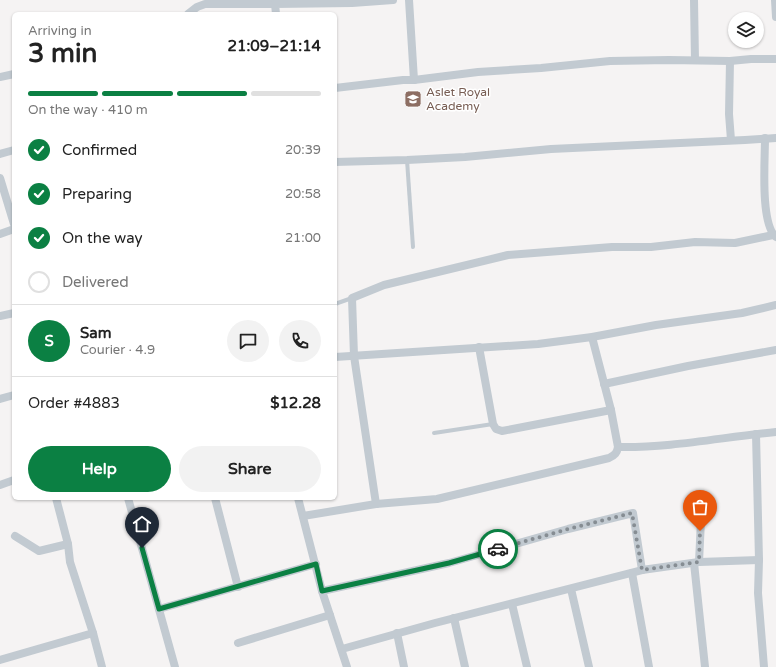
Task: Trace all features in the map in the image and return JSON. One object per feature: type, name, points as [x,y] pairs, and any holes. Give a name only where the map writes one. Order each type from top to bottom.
[{"type":"street","points":[[191,12],[197,7],[205,4],[275,2],[352,3],[393,0]]},
{"type":"street","points":[[409,0],[414,80]]},
{"type":"street","points":[[694,0],[696,60]]},
{"type":"street","points":[[775,0],[776,16]]},
{"type":"street","points":[[275,2],[276,12]]},
{"type":"street","points":[[337,88],[478,72],[542,68],[610,61],[730,61],[776,59]]},
{"type":"street","points":[[730,61],[729,114],[731,140]]},
{"type":"street","points":[[0,77],[12,74]]},
{"type":"street","points":[[376,504],[354,356],[352,298],[384,285],[508,255],[612,247],[651,248],[695,242],[735,243],[774,236],[767,223],[765,201],[765,138]]},
{"type":"street","points":[[337,162],[465,157],[551,149],[776,138]]},
{"type":"street","points":[[0,154],[12,151]]},
{"type":"street","points":[[0,178],[12,217]]},
{"type":"street","points":[[0,234],[12,230]]},
{"type":"street","points":[[337,357],[538,344],[742,313],[776,305]]},
{"type":"street","points":[[0,316],[12,313]]},
{"type":"street","points":[[303,516],[376,504],[437,498],[614,456],[617,452],[618,446],[611,410],[592,337]]},
{"type":"street","points":[[479,347],[493,424],[496,428],[502,431],[611,410]]},
{"type":"street","points":[[604,384],[688,366],[776,350]]},
{"type":"street","points":[[0,399],[12,396]]},
{"type":"street","points":[[618,446],[654,446],[776,432]]},
{"type":"street","points":[[756,434],[759,560],[758,593],[764,667]]},
{"type":"street","points":[[0,485],[12,481]]},
{"type":"street","points":[[57,500],[68,544],[70,562],[93,633],[102,667]]},
{"type":"street","points":[[129,500],[175,667]]},
{"type":"street","points":[[216,500],[238,587]]},
{"type":"street","points":[[299,500],[322,591],[347,667]]},
{"type":"street","points":[[702,500],[696,562],[705,667]]},
{"type":"street","points":[[322,591],[449,563],[568,529],[632,513],[642,570]]},
{"type":"street","points":[[15,536],[39,551],[68,544]]},
{"type":"street","points":[[342,649],[454,618],[642,570],[696,562],[759,560]]},
{"type":"street","points":[[159,609],[316,564]]},
{"type":"street","points":[[632,573],[649,667]]},
{"type":"street","points":[[571,589],[589,667]]},
{"type":"street","points":[[512,604],[527,667]]},
{"type":"street","points":[[238,644],[330,615]]},
{"type":"street","points":[[454,618],[465,667]]},
{"type":"street","points":[[0,660],[93,633]]},
{"type":"street","points":[[397,634],[404,667]]},
{"type":"lane","points":[[407,160],[413,247]]},
{"type":"lane","points":[[337,303],[352,298]]},
{"type":"lane","points":[[434,433],[493,424]]},
{"type":"way so far","points":[[498,549],[632,513],[642,570],[699,562],[700,531]]},
{"type":"place","name":"Aslet Royal Academy","points":[[413,99]]},
{"type":"route","points":[[142,548],[159,609],[316,564],[322,591],[449,563],[498,549]]}]
